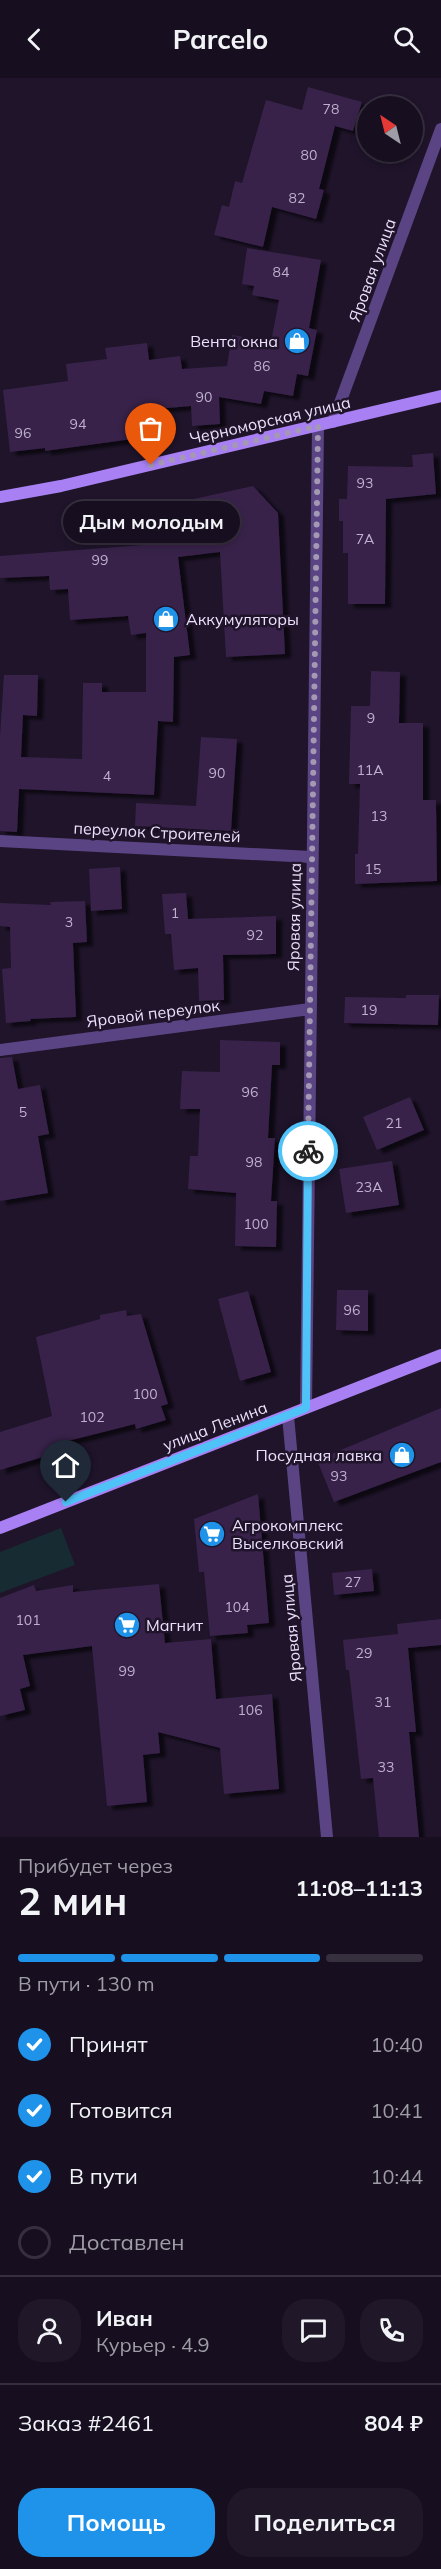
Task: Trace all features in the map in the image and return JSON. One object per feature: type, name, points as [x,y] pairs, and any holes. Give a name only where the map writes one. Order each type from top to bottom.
[{"type":"main road","name":"Черноморская улица","points":[[0,497],[60,486],[441,396]]},
{"type":"main road","name":"улица Ленина","points":[[0,1528],[441,1355]]},
{"type":"street","name":"Яровая улица","points":[[333,422],[441,129]]},
{"type":"street","name":"Яровая улица","points":[[306,1408],[318,426]]},
{"type":"street","name":"переулок Строителей","points":[[0,841],[311,857]]},
{"type":"street","name":"Яровой переулок","points":[[0,1050],[310,1010]]},
{"type":"street","name":"Яровая улица","points":[[288,1416],[327,1837]]},
{"type":"shaded area","points":[[61,1528],[75,1565],[0,1593],[0,1552]]},
{"type":"building","points":[[308,87],[357,101],[357,118],[353,131],[335,126],[319,189],[324,190],[316,219],[272,207],[263,247],[214,235],[222,205],[229,207],[235,181],[242,183],[266,100],[302,110]]},
{"type":"building","points":[[247,248],[321,260],[309,328],[317,330],[308,376],[297,374],[293,396],[264,391],[261,404],[219,397],[220,424],[192,426],[191,406],[144,410],[147,437],[45,451],[45,448],[10,452],[3,390],[68,381],[66,364],[107,359],[105,348],[147,343],[149,360],[180,356],[182,369],[227,366],[232,335],[271,342],[279,300],[252,295],[254,286],[242,284]]},
{"type":"building","points":[[433,453],[436,494],[386,499],[385,604],[348,604],[348,553],[343,553],[343,521],[339,521],[339,499],[347,499],[348,466],[413,467],[412,455]]},
{"type":"building","points":[[253,486],[278,513],[285,654],[226,657],[220,552],[178,557],[190,655],[174,657],[173,722],[158,721],[154,795],[19,789],[17,832],[0,831],[0,736],[4,675],[38,675],[37,716],[23,715],[21,757],[82,759],[83,683],[102,683],[102,692],[146,692],[146,633],[131,635],[128,616],[70,620],[68,589],[50,590],[49,576],[0,578],[0,556],[143,545],[139,511]]},
{"type":"building","points":[[371,671],[400,672],[399,723],[423,723],[423,800],[436,800],[437,881],[355,884],[360,784],[349,784],[351,706],[370,706]]},
{"type":"building","points":[[201,737],[237,739],[231,831],[135,826],[136,803],[196,806]]},
{"type":"building","points":[[120,867],[122,909],[91,911],[89,869]]},
{"type":"building","points":[[186,893],[188,919],[276,916],[276,954],[223,955],[224,1000],[199,1001],[198,968],[174,970],[171,934],[165,934],[162,894]]},
{"type":"building","points":[[85,901],[87,942],[73,943],[76,1017],[30,1019],[31,1021],[6,1023],[2,969],[11,968],[10,927],[0,926],[0,903],[51,905],[50,902]]},
{"type":"building","points":[[406,995],[439,995],[438,1025],[344,1023],[345,997],[406,998]]},
{"type":"building","points":[[220,1040],[280,1042],[280,1065],[272,1065],[268,1138],[275,1138],[271,1201],[277,1201],[276,1247],[235,1246],[236,1193],[188,1189],[190,1156],[198,1156],[200,1109],[180,1109],[182,1071],[220,1072]]},
{"type":"building","points":[[12,1057],[18,1089],[40,1085],[49,1134],[38,1136],[48,1193],[0,1201],[0,1058]]},
{"type":"building","points":[[410,1097],[424,1130],[377,1150],[363,1117]]},
{"type":"building","points":[[392,1161],[399,1205],[346,1213],[339,1169]]},
{"type":"building","points":[[337,1290],[368,1290],[368,1331],[336,1330]]},
{"type":"building","points":[[248,1291],[271,1372],[240,1381],[218,1299]]},
{"type":"building","points":[[126,1310],[127,1316],[141,1314],[168,1404],[161,1406],[166,1420],[136,1429],[135,1424],[64,1442],[66,1450],[0,1470],[0,1432],[52,1416],[36,1337],[100,1319],[100,1315]]},
{"type":"building","points":[[441,1408],[441,1462],[334,1502],[317,1460]]},
{"type":"building","points":[[258,1494],[269,1623],[247,1625],[248,1633],[210,1636],[204,1572],[199,1572],[194,1519]]},
{"type":"building","points":[[372,1569],[374,1591],[334,1595],[332,1573]]},
{"type":"building","points":[[159,1584],[165,1643],[211,1639],[216,1699],[272,1694],[279,1789],[224,1794],[220,1748],[158,1732],[160,1753],[143,1755],[147,1802],[107,1806],[92,1646],[23,1655],[30,1686],[20,1689],[25,1710],[0,1716],[0,1598],[34,1585],[36,1591],[73,1585],[73,1592]]},
{"type":"building","points":[[441,1619],[441,1645],[408,1648],[416,1732],[409,1732],[419,1837],[379,1837],[373,1778],[361,1779],[349,1670],[346,1670],[343,1640],[398,1634],[397,1624]]},
{"type":"way so far","points":[[151,465],[318,426],[308,1151]]},
{"type":"place","name":"Вента окна","points":[[297,341]]},
{"type":"place","name":"Дым молодым","points":[[151,465]]},
{"type":"place","name":"Аккумуляторы","points":[[166,619]]},
{"type":"place","name":"Посудная лавка","points":[[402,1455]]},
{"type":"place","name":"Агрокомплекс Выселковский","points":[[212,1534]]},
{"type":"place","name":"Магнит","points":[[127,1625]]},
{"type":"route","points":[[66,1502],[306,1408],[308,1151]]}]
